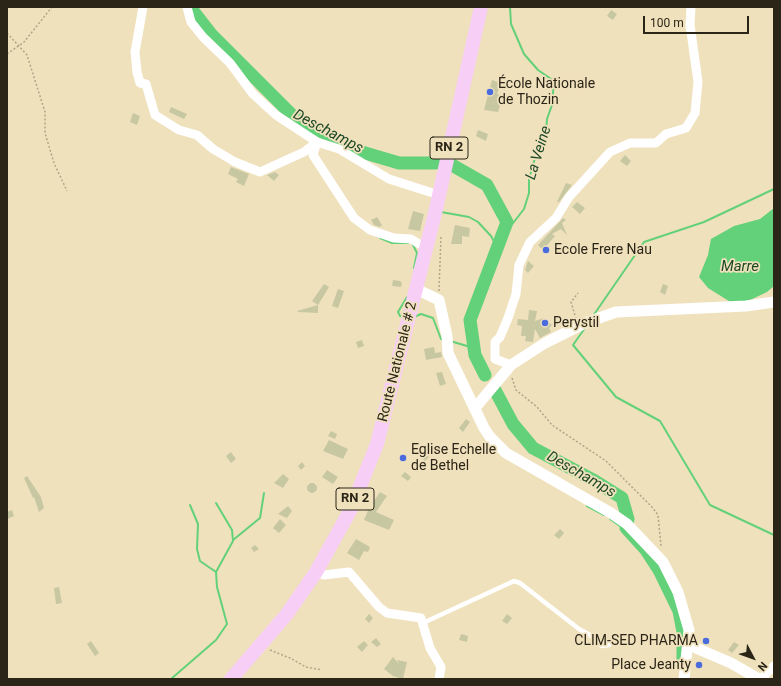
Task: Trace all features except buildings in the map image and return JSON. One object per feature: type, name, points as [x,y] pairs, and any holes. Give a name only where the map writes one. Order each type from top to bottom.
[{"type":"main road","name":"Route Nationale # 2","points":[[230,679],[262,645],[287,614],[316,572],[351,509],[377,444],[439,195],[481,7]]},
{"type":"street","points":[[143,7],[135,52],[137,72],[140,83],[146,84],[155,115],[178,130],[197,135],[213,149],[235,162],[260,172],[304,152],[317,142]]},
{"type":"street","points":[[187,7],[191,22],[203,37],[230,63],[252,94],[276,115],[317,142],[339,149],[389,179],[439,195]]},
{"type":"street","points":[[510,367],[495,359],[495,342],[500,337],[508,318],[516,294],[519,265],[530,242],[556,218],[569,197],[610,152],[630,143],[656,143],[666,134],[686,128],[695,113],[698,82],[690,30],[691,7]]},
{"type":"street","points":[[317,142],[313,155],[354,218],[370,230],[394,238],[411,239],[426,248]]},
{"type":"street","points":[[416,289],[439,300],[447,342],[475,408],[484,428],[506,453],[627,524],[663,562],[684,609],[683,612],[689,630],[689,645],[684,679]]},
{"type":"street","points":[[475,408],[510,367],[545,343],[579,326],[616,312],[746,306],[774,302]]},
{"type":"street","points":[[316,572],[324,575],[349,572],[379,607],[387,613],[421,618],[430,648],[441,667],[439,679]]},
{"type":"street","points":[[689,645],[731,663],[760,679],[774,666]]},
{"type":"lane","points":[[423,623],[514,581],[520,583],[590,635],[602,646],[609,645]]},
{"type":"path","points":[[7,54],[20,47],[42,22],[52,7]]},
{"type":"path","points":[[7,33],[27,55],[45,112],[45,133],[54,163],[67,191]]},
{"type":"path","points":[[439,300],[440,231]]},
{"type":"path","points":[[578,293],[571,302],[572,312],[579,326]]},
{"type":"path","points":[[510,367],[516,390],[537,407],[552,425],[606,461],[652,507],[658,515],[661,546]]},
{"type":"path","points":[[262,645],[272,652],[290,658],[306,667],[322,670]]},
{"type":"water","name":"Marre","points":[[774,208],[774,286],[767,292],[746,302],[732,303],[708,288],[699,277],[708,255],[711,239],[734,226],[760,219]]},
{"type":"waterway","name":"Deschamps","points":[[190,7],[211,34],[293,116],[355,150],[399,163],[436,163]]},
{"type":"waterway","name":"La Veine","points":[[503,236],[524,209],[529,193],[529,179],[535,158],[540,151],[539,143],[546,132],[547,119],[552,105],[554,81],[538,70],[524,54],[511,24],[510,7]]},
{"type":"waterway","name":"Deschamps","points":[[452,165],[487,185],[507,222],[470,320],[475,355],[485,375]]},
{"type":"waterway","points":[[593,316],[644,242],[704,222],[774,189]]},
{"type":"waterway","points":[[441,212],[469,217],[478,222],[491,236],[498,249]]},
{"type":"waterway","points":[[380,238],[392,243],[408,243]]},
{"type":"waterway","points":[[412,243],[417,253],[414,268]]},
{"type":"waterway","points":[[404,317],[400,316],[398,312],[407,297]]},
{"type":"waterway","points":[[414,317],[421,314],[433,318],[441,339],[444,340]]},
{"type":"waterway","points":[[585,328],[573,345],[616,397],[660,421],[710,505],[774,535]]},
{"type":"waterway","points":[[450,341],[474,348]]},
{"type":"waterway","name":"Deschamps","points":[[495,390],[513,424],[533,448],[595,481],[622,498],[628,519],[626,528],[646,550],[659,570],[679,611],[683,632],[683,660]]},
{"type":"waterway","points":[[233,540],[260,518],[264,493]]},
{"type":"waterway","points":[[171,679],[216,640],[227,624],[217,587],[216,572],[233,541],[232,530],[216,503]]},
{"type":"waterway","points":[[190,505],[198,524],[197,549],[200,561],[216,572]]},
{"type":"waterway","points":[[587,506],[604,515]]},
{"type":"waterway","points":[[610,519],[627,531]]},
{"type":"place","name":"École Nationale de Thozin","points":[[490,92]]},
{"type":"place","name":"Ecole Frere Nau","points":[[546,250]]},
{"type":"place","name":"Perystil","points":[[545,323]]},
{"type":"place","name":"Eglise Echelle de Bethel","points":[[403,458]]},
{"type":"place","name":"CLIM-SED PHARMA","points":[[706,641]]},
{"type":"place","name":"Place Jeanty","points":[[699,665]]}]
